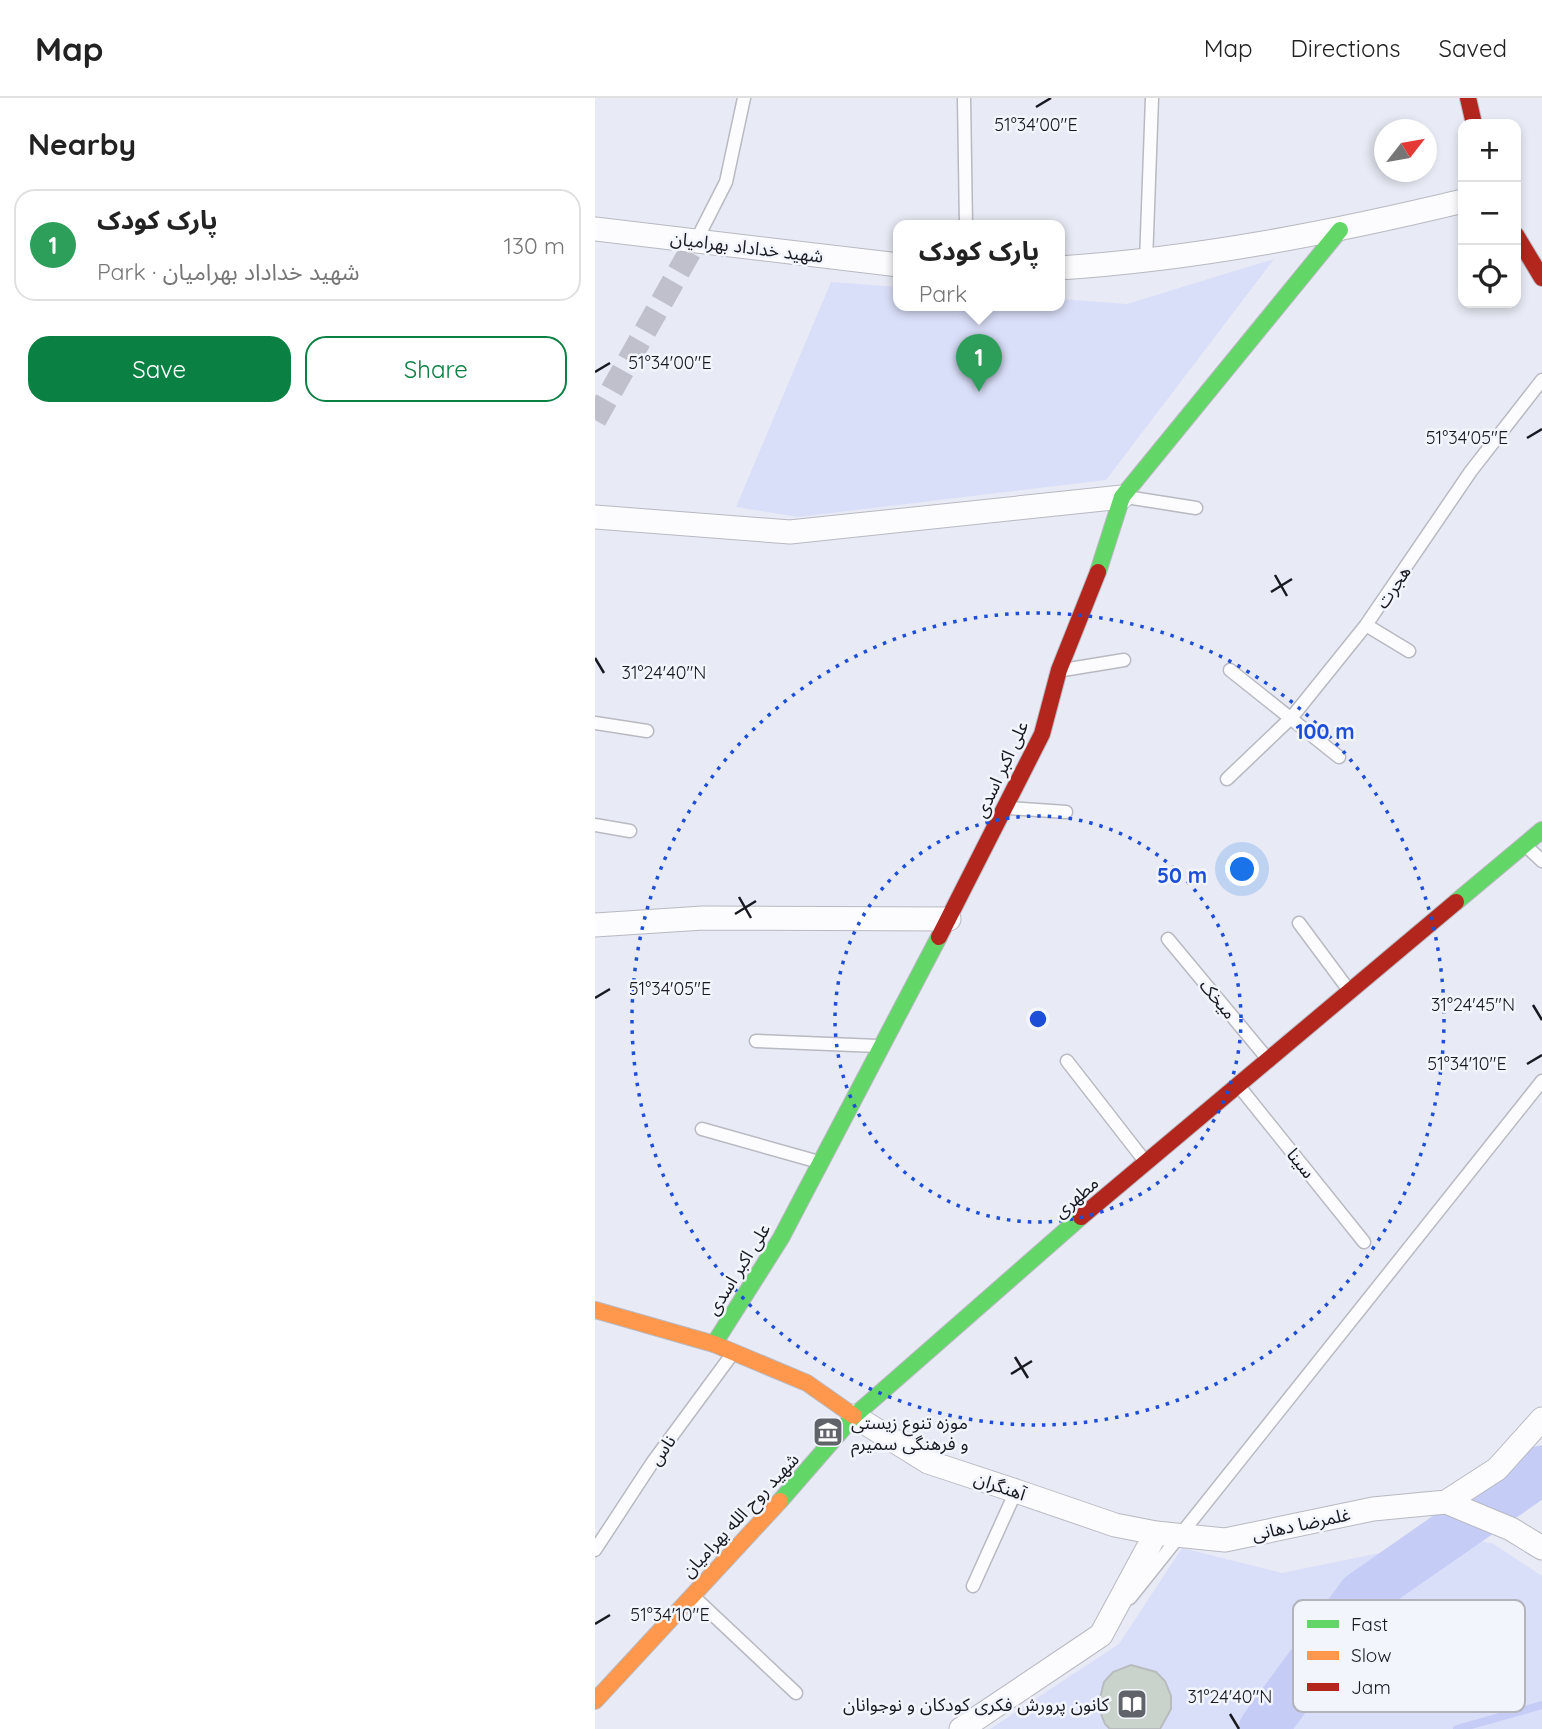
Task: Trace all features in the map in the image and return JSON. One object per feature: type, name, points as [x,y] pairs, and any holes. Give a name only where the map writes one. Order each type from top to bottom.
[{"type":"street","points":[[1468,98],[1473,119]]},
{"type":"street","points":[[1065,268],[1146,262],[1340,230],[1458,202]]},
{"type":"street","name":"شهید خداداد بهرامیان","points":[[595,229],[893,264]]},
{"type":"street","name":"علی اکبر اسدی","points":[[714,1344],[781,1238],[949,919],[1042,734],[1059,670],[1108,547],[1122,496],[1340,230]]},
{"type":"street","points":[[1521,244],[1542,278]]},
{"type":"street","points":[[595,517],[790,532],[1122,496]]},
{"type":"street","name":"مطهری","points":[[854,1416],[1146,1162],[1542,830]]},
{"type":"street","points":[[595,925],[702,918],[949,919]]},
{"type":"street","points":[[595,1310],[714,1344],[807,1384],[854,1416]]},
{"type":"street","name":"آهنگران","points":[[854,1416],[928,1462],[1115,1525],[1156,1533]]},
{"type":"street","name":"شهید روح الله بهرامیان","points":[[595,1701],[854,1416]]},
{"type":"street","points":[[1447,1502],[1497,1469],[1542,1419]]},
{"type":"street","points":[[1447,1502],[1511,1529],[1542,1548]]},
{"type":"street","name":"غلمرضا دهانی","points":[[1156,1533],[1225,1540],[1373,1509],[1447,1502]]},
{"type":"street","points":[[961,1729],[1101,1635],[1156,1533]]},
{"type":"lane","points":[[696,241],[726,182],[744,98]]},
{"type":"lane","points":[[964,98],[966,220]]},
{"type":"lane","points":[[1146,262],[1152,98]]},
{"type":"lane","name":"هجرت","points":[[1227,779],[1292,717],[1366,625],[1471,471],[1542,380]]},
{"type":"lane","points":[[1122,496],[1196,509]]},
{"type":"lane","points":[[1366,625],[1409,651]]},
{"type":"lane","points":[[1059,670],[1124,660]]},
{"type":"lane","points":[[1230,670],[1339,757]]},
{"type":"lane","points":[[595,723],[647,732]]},
{"type":"lane","points":[[1005,808],[1066,812]]},
{"type":"lane","points":[[595,825],[630,831]]},
{"type":"lane","points":[[1526,845],[1542,861]]},
{"type":"lane","points":[[1299,923],[1350,992]]},
{"type":"lane","name":"میخک","points":[[1168,939],[1269,1060]]},
{"type":"lane","points":[[755,1041],[882,1047]]},
{"type":"lane","points":[[1067,1061],[1146,1162]]},
{"type":"lane","points":[[1101,1635],[1542,1081]]},
{"type":"lane","name":"سینا","points":[[1238,1085],[1364,1242]]},
{"type":"lane","points":[[702,1129],[821,1163]]},
{"type":"lane","name":"ناس","points":[[595,1550],[652,1463],[733,1353]]},
{"type":"lane","points":[[973,1586],[1016,1492]]},
{"type":"lane","points":[[692,1595],[796,1693]]},
{"type":"shaded area","points":[[1274,259],[1106,480],[798,517],[736,507],[831,282],[893,287],[893,311],[1065,311],[1065,299],[1127,304]]},
{"type":"shaded area","points":[[1453,1538],[1492,1543],[1542,1576],[1542,1729],[990,1729],[1119,1644],[1182,1548],[1282,1573]]},
{"type":"building","points":[[1131,1665],[1156,1672],[1165,1681],[1171,1696],[1171,1709],[1160,1729],[1110,1729],[1105,1724],[1098,1706],[1104,1682],[1113,1672]]},
{"type":"waterway","points":[[1358,1600],[1542,1470]]},
{"type":"waterway","points":[[1263,1729],[1293,1688]]},
{"type":"waterway","points":[[1525,1710],[1542,1705]]},
{"type":"waterway","points":[[1457,1729],[1517,1712]]},
{"type":"tunnel","points":[[595,420],[696,241]]},
{"type":"traffic: fast","points":[[1098,572],[1122,497],[1340,230]]},
{"type":"traffic: fast","points":[[1456,902],[1542,830]]},
{"type":"traffic: fast","points":[[714,1344],[781,1238],[939,937]]},
{"type":"traffic: fast","points":[[780,1501],[854,1416],[1081,1217]]},
{"type":"traffic: slow","points":[[595,1310],[714,1344],[807,1383],[854,1416]]},
{"type":"traffic: slow","points":[[595,1701],[780,1501]]},
{"type":"traffic: jam","points":[[1468,98],[1473,119]]},
{"type":"traffic: jam","points":[[1521,243],[1542,278]]},
{"type":"traffic: jam","points":[[939,937],[1042,734],[1059,670],[1098,572]]},
{"type":"traffic: jam","points":[[1081,1217],[1456,902]]},
{"type":"place","name":"پارک کودک","points":[[979,392]]},
{"type":"place","name":"موزه تنوع زیستی و فرهنگی سمیرم","points":[[828,1432]]},
{"type":"place","name":"کانون پرورش فکری کودکان و نوجوانان","points":[[1132,1704]]}]
